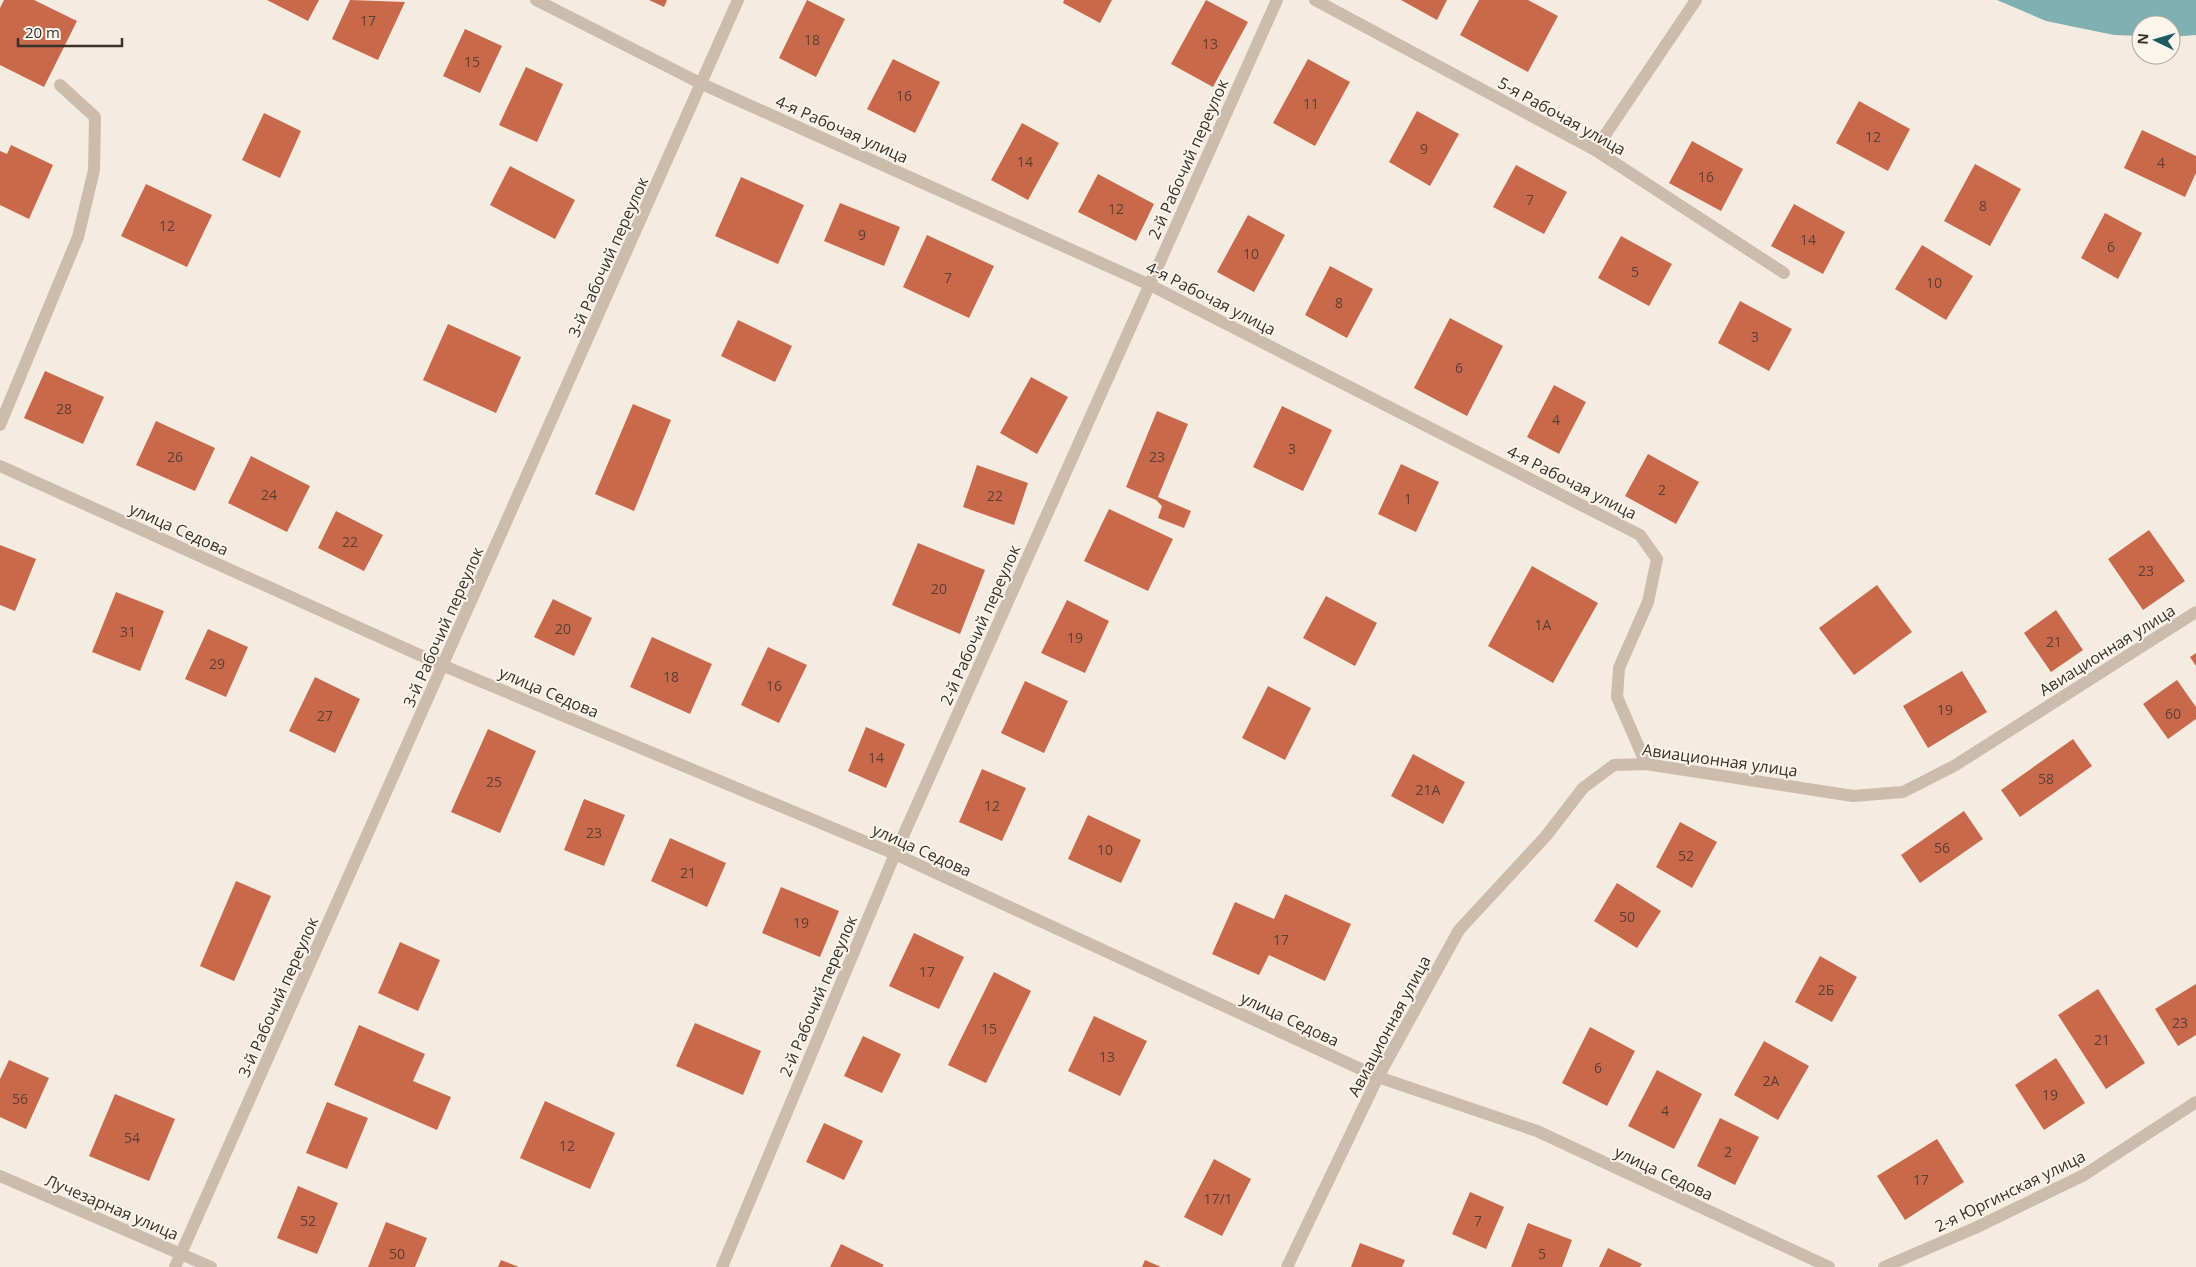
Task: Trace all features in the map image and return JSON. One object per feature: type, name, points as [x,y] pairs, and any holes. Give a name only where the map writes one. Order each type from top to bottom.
[{"type":"street","name":"4-я Рабочая улица","points":[[536,0],[702,84],[1150,285],[1640,535],[1657,559],[1648,602],[1619,668],[1617,698],[1646,764]]},
{"type":"street","name":"3-й Рабочий переулок","points":[[175,1267],[444,666],[738,0]]},
{"type":"street","name":"2-й Рабочий переулок","points":[[722,1267],[895,854],[1278,0]]},
{"type":"street","name":"5-я Рабочая улица","points":[[1315,0],[1595,150],[1784,273]]},
{"type":"street","points":[[1595,150],[1696,0]]},
{"type":"street","points":[[0,425],[78,237],[94,170],[95,117],[60,85]]},
{"type":"street","name":"улица Седова","points":[[0,466],[444,666],[895,854],[1378,1077],[1536,1131],[1828,1267]]},
{"type":"street","name":"Авиационная улица","points":[[1287,1267],[1378,1077],[1459,930],[1546,836],[1583,788],[1614,765],[1646,764],[1853,796],[1903,792],[1954,766],[2196,612]]},
{"type":"street","name":"2-я Юргинская улица","points":[[1884,1267],[1975,1228],[2084,1175],[2196,1102]]},
{"type":"street","name":"Лучезарная улица","points":[[0,1176],[211,1267]]},
{"type":"water","points":[[1997,0],[2196,0],[2196,35],[2181,36],[2181,15],[2131,15],[2131,36],[2114,35],[2046,21]]},
{"type":"building","points":[[4,0],[34,0],[77,21],[44,87],[0,65],[0,8]]},
{"type":"building","points":[[267,0],[319,0],[308,21]]},
{"type":"building","points":[[350,0],[405,2],[378,60],[332,39]]},
{"type":"building","points":[[649,0],[667,0],[664,7]]},
{"type":"building","points":[[807,0],[845,19],[816,77],[779,58]]},
{"type":"building","points":[[1064,0],[1112,0],[1100,23],[1063,3]]},
{"type":"building","points":[[1206,0],[1248,22],[1213,87],[1171,64]]},
{"type":"building","points":[[1401,0],[1447,0],[1437,20]]},
{"type":"building","points":[[1479,0],[1528,0],[1558,16],[1528,72],[1460,35]]},
{"type":"building","points":[[465,29],[502,46],[480,93],[443,76]]},
{"type":"building","points":[[893,59],[940,82],[915,133],[867,109]]},
{"type":"building","points":[[1308,59],[1350,82],[1315,146],[1273,123]]},
{"type":"building","points":[[526,67],[563,84],[537,142],[499,125]]},
{"type":"building","points":[[1859,101],[1910,129],[1888,171],[1836,143]]},
{"type":"building","points":[[1417,111],[1459,134],[1430,186],[1389,162]]},
{"type":"building","points":[[264,113],[301,131],[280,178],[242,160]]},
{"type":"building","points":[[1022,123],[1059,143],[1028,200],[991,180]]},
{"type":"building","points":[[2142,130],[2196,156],[2196,173],[2185,197],[2124,168]]},
{"type":"building","points":[[1692,141],[1743,169],[1721,211],[1669,183]]},
{"type":"building","points":[[11,145],[53,165],[29,219],[0,205],[0,151],[7,154]]},
{"type":"building","points":[[1975,164],[2021,189],[1990,246],[1944,221]]},
{"type":"building","points":[[1516,165],[1567,192],[1544,234],[1493,207]]},
{"type":"building","points":[[510,166],[575,200],[555,239],[490,205]]},
{"type":"building","points":[[1098,174],[1154,204],[1136,241],[1078,212]]},
{"type":"building","points":[[741,177],[804,205],[778,264],[715,236]]},
{"type":"building","points":[[146,184],[212,215],[187,267],[121,236]]},
{"type":"building","points":[[840,203],[900,227],[884,266],[824,241]]},
{"type":"building","points":[[1794,204],[1845,232],[1823,274],[1771,246]]},
{"type":"building","points":[[2105,213],[2142,233],[2118,279],[2081,258]]},
{"type":"building","points":[[1248,215],[1285,235],[1254,292],[1217,272]]},
{"type":"building","points":[[927,235],[994,266],[969,318],[903,287]]},
{"type":"building","points":[[1621,236],[1672,264],[1649,306],[1598,278]]},
{"type":"building","points":[[1922,245],[1973,276],[1946,320],[1895,289]]},
{"type":"building","points":[[1330,266],[1373,289],[1347,338],[1305,315]]},
{"type":"building","points":[[1740,301],[1792,329],[1769,371],[1718,343]]},
{"type":"building","points":[[1450,318],[1503,346],[1467,416],[1414,388]]},
{"type":"building","points":[[738,320],[792,346],[775,382],[721,356]]},
{"type":"building","points":[[448,324],[521,357],[496,413],[423,380]]},
{"type":"building","points":[[45,371],[104,397],[83,444],[24,418]]},
{"type":"building","points":[[1031,377],[1068,397],[1037,454],[1000,433]]},
{"type":"building","points":[[1554,385],[1586,402],[1559,454],[1527,437]]},
{"type":"building","points":[[633,404],[671,420],[634,511],[595,494]]},
{"type":"building","points":[[1282,406],[1332,430],[1303,491],[1253,467]]},
{"type":"building","points":[[1157,411],[1188,424],[1158,497],[1191,511],[1184,528],[1158,518],[1162,506],[1156,500],[1126,487]]},
{"type":"building","points":[[156,421],[215,448],[195,491],[136,465]]},
{"type":"building","points":[[1648,454],[1699,482],[1676,524],[1625,496]]},
{"type":"building","points":[[251,456],[310,486],[287,532],[228,503]]},
{"type":"building","points":[[1401,464],[1439,482],[1416,532],[1378,514]]},
{"type":"building","points":[[977,465],[1028,483],[1014,525],[963,507]]},
{"type":"building","points":[[1109,509],[1173,539],[1148,591],[1084,561]]},
{"type":"building","points":[[336,511],[383,535],[364,571],[318,548]]},
{"type":"building","points":[[2149,530],[2185,581],[2143,610],[2108,559]]},
{"type":"building","points":[[918,543],[985,570],[960,634],[892,605]]},
{"type":"building","points":[[0,545],[36,559],[15,611],[0,605]]},
{"type":"building","points":[[1532,566],[1598,603],[1553,683],[1488,646]]},
{"type":"building","points":[[1877,585],[1912,632],[1854,675],[1819,628]]},
{"type":"building","points":[[116,592],[164,611],[140,671],[92,652]]},
{"type":"building","points":[[1326,596],[1377,623],[1355,666],[1303,638]]},
{"type":"building","points":[[553,599],[592,618],[574,656],[534,637]]},
{"type":"building","points":[[1067,600],[1109,621],[1085,673],[1041,653]]},
{"type":"building","points":[[2056,610],[2083,650],[2051,672],[2024,633]]},
{"type":"building","points":[[208,629],[248,647],[226,697],[185,679]]},
{"type":"building","points":[[652,637],[712,664],[690,714],[630,687]]},
{"type":"building","points":[[768,647],[807,665],[779,723],[741,705]]},
{"type":"building","points":[[2196,653],[2196,666],[2190,657]]},
{"type":"building","points":[[1962,671],[1987,712],[1928,748],[1903,706]]},
{"type":"building","points":[[315,677],[360,699],[335,753],[289,731]]},
{"type":"building","points":[[2177,680],[2196,707],[2196,719],[2168,739],[2143,704]]},
{"type":"building","points":[[1025,681],[1068,701],[1044,753],[1001,733]]},
{"type":"building","points":[[1268,686],[1311,708],[1285,760],[1242,738]]},
{"type":"building","points":[[866,727],[905,744],[886,788],[848,771]]},
{"type":"building","points":[[488,729],[536,751],[500,833],[451,812]]},
{"type":"building","points":[[2073,739],[2092,766],[2020,817],[2001,790]]},
{"type":"building","points":[[1413,754],[1465,782],[1443,824],[1391,796]]},
{"type":"building","points":[[982,769],[1026,788],[1002,841],[959,822]]},
{"type":"building","points":[[584,799],[625,815],[604,866],[564,850]]},
{"type":"building","points":[[1964,811],[1983,839],[1920,883],[1901,855]]},
{"type":"building","points":[[1088,815],[1141,840],[1121,883],[1068,859]]},
{"type":"building","points":[[1680,822],[1717,842],[1692,888],[1656,867]]},
{"type":"building","points":[[670,838],[726,863],[707,907],[651,881]]},
{"type":"building","points":[[236,881],[271,896],[234,981],[200,966]]},
{"type":"building","points":[[1617,883],[1661,911],[1637,948],[1594,921]]},
{"type":"building","points":[[781,887],[839,911],[820,957],[762,933]]},
{"type":"building","points":[[1285,894],[1351,924],[1325,981],[1269,955],[1259,975],[1212,954],[1235,902],[1274,919]]},
{"type":"building","points":[[914,933],[964,957],[939,1009],[889,986]]},
{"type":"building","points":[[400,942],[440,960],[418,1011],[378,993]]},
{"type":"building","points":[[1820,956],[1857,977],[1832,1022],[1795,1002]]},
{"type":"building","points":[[994,972],[1031,991],[986,1083],[948,1065]]},
{"type":"building","points":[[2196,984],[2196,1035],[2178,1046],[2155,1009]]},
{"type":"building","points":[[2098,989],[2145,1063],[2106,1089],[2058,1015]]},
{"type":"building","points":[[1094,1016],[1147,1041],[1120,1096],[1068,1071]]},
{"type":"building","points":[[695,1023],[761,1051],[743,1095],[676,1066]]},
{"type":"building","points":[[359,1025],[425,1054],[413,1081],[451,1097],[437,1130],[334,1085]]},
{"type":"building","points":[[1590,1027],[1635,1051],[1607,1106],[1562,1083]]},
{"type":"building","points":[[863,1036],[901,1054],[882,1093],[844,1076]]},
{"type":"building","points":[[1764,1041],[1809,1066],[1778,1120],[1734,1095]]},
{"type":"building","points":[[2056,1058],[2085,1103],[2044,1130],[2015,1085]]},
{"type":"building","points":[[9,1060],[49,1078],[26,1129],[0,1117],[0,1079]]},
{"type":"building","points":[[1657,1070],[1702,1094],[1674,1149],[1628,1126]]},
{"type":"building","points":[[115,1094],[175,1119],[149,1181],[89,1156]]},
{"type":"building","points":[[545,1101],[615,1133],[590,1189],[520,1158]]},
{"type":"building","points":[[327,1102],[368,1118],[347,1169],[306,1153]]},
{"type":"building","points":[[1720,1118],[1759,1137],[1735,1185],[1697,1166]]},
{"type":"building","points":[[824,1123],[863,1141],[844,1180],[806,1162]]},
{"type":"building","points":[[1937,1139],[1964,1182],[1905,1220],[1877,1176]]},
{"type":"building","points":[[1214,1159],[1251,1179],[1222,1236],[1184,1217]]},
{"type":"building","points":[[298,1186],[338,1203],[317,1254],[277,1238]]},
{"type":"building","points":[[1470,1192],[1504,1207],[1486,1249],[1452,1234]]},
{"type":"building","points":[[386,1222],[427,1238],[415,1267],[368,1267]]},
{"type":"building","points":[[1528,1223],[1572,1240],[1562,1267],[1511,1267]]},
{"type":"building","points":[[1360,1243],[1405,1260],[1402,1267],[1351,1267]]},
{"type":"building","points":[[841,1244],[884,1265],[882,1267],[830,1267]]},
{"type":"building","points":[[1608,1248],[1642,1264],[1640,1267],[1599,1267]]},
{"type":"building","points":[[501,1260],[519,1267],[498,1267]]},
{"type":"building","points":[[1145,1260],[1161,1267],[1142,1267]]}]
